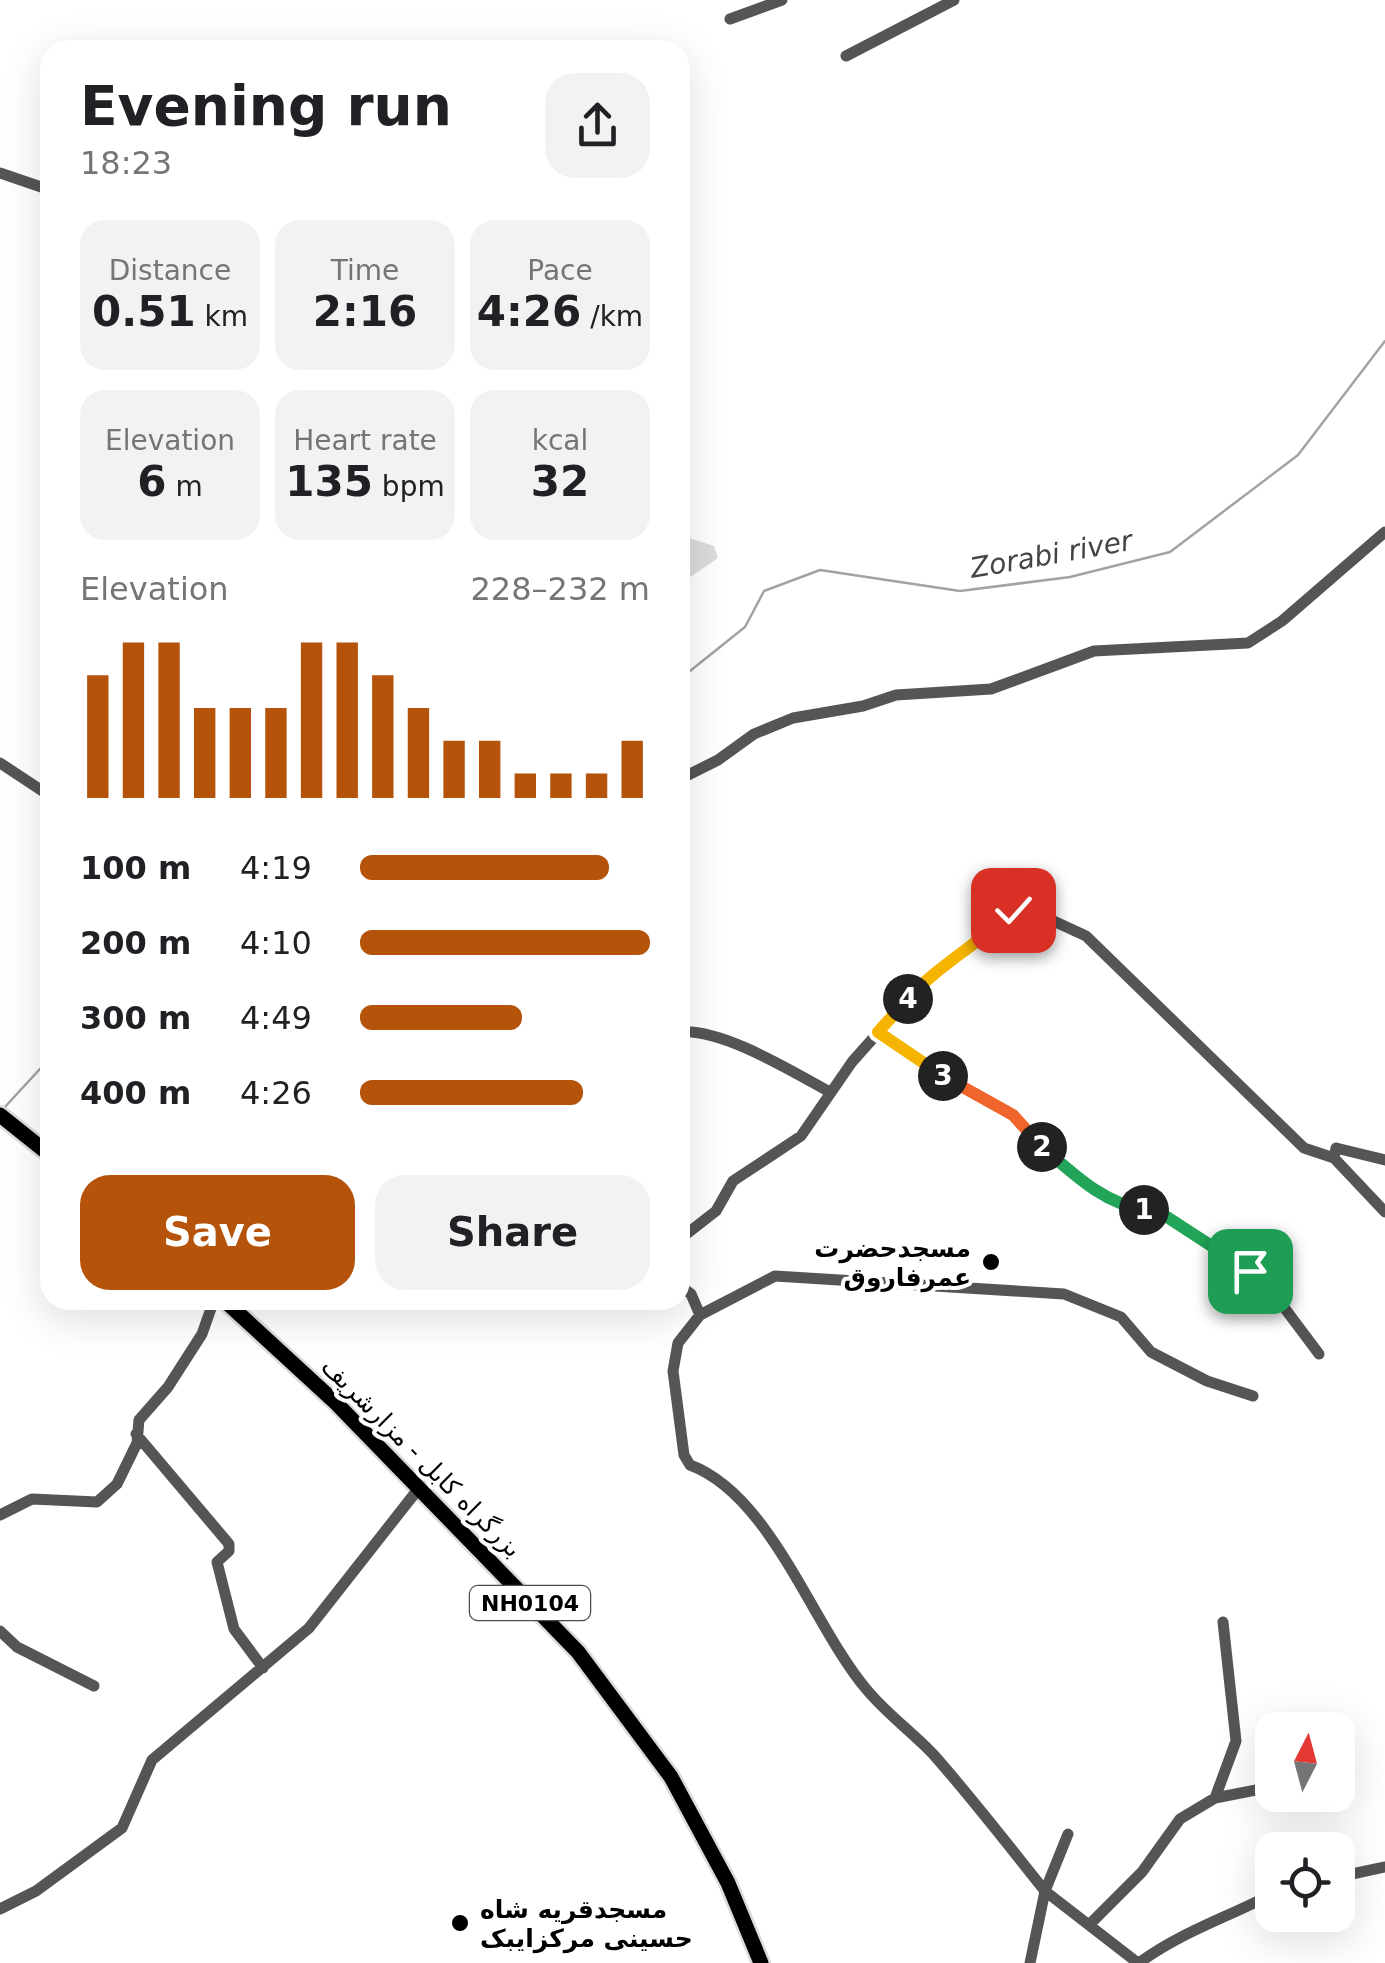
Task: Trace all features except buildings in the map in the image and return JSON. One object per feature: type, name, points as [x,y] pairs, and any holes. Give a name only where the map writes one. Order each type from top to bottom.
[{"type":"highway","points":[[5,1118],[40,1147]]},
{"type":"highway","name":"بزرگراه کابل - مزارشریف","points":[[234,1310],[419,1488],[578,1652],[671,1777],[728,1883],[761,1963]]},
{"type":"street","points":[[730,19],[782,0]]},
{"type":"street","points":[[846,56],[954,0]]},
{"type":"street","points":[[0,173],[40,187]]},
{"type":"street","points":[[690,774],[754,734],[793,718],[863,706],[896,695],[990,690],[1094,651],[1248,643],[1282,621],[1385,532]]},
{"type":"street","points":[[0,763],[40,789]]},
{"type":"street","points":[[690,1231],[716,1211],[733,1181],[801,1136],[878,1032],[932,973],[979,943],[1021,906],[1086,936],[1304,1148],[1334,1158],[1385,1212]]},
{"type":"street","points":[[690,1030],[729,1043],[830,1092]]},
{"type":"street","points":[[878,1032],[1013,1115],[1030,1137],[1100,1196],[1116,1205],[1167,1217],[1250,1271],[1271,1290],[1318,1354]]},
{"type":"street","points":[[1334,1158],[1336,1148],[1385,1160]]},
{"type":"street","points":[[1253,1396],[1208,1381],[1151,1352],[1121,1317],[1064,1294],[775,1276],[700,1315],[678,1343],[672,1371],[684,1455],[690,1466],[706,1471],[755,1516],[824,1632],[868,1692],[932,1754],[1045,1890],[1092,1922],[1139,1963],[1185,1934],[1232,1917],[1255,1904]]},
{"type":"street","points":[[690,1293],[700,1315]]},
{"type":"street","points":[[0,1515],[32,1499],[97,1502],[117,1484],[139,1420],[168,1388],[202,1334],[210,1310]]},
{"type":"street","points":[[136,1434],[229,1544],[229,1551],[218,1562],[234,1629],[262,1668]]},
{"type":"street","points":[[0,1909],[36,1892],[122,1828],[152,1760],[309,1628],[419,1488]]},
{"type":"street","points":[[1215,1798],[1236,1742],[1223,1622]]},
{"type":"street","points":[[0,1631],[17,1647],[94,1686]]},
{"type":"street","points":[[1092,1922],[1142,1872],[1180,1819],[1215,1798],[1255,1790]]},
{"type":"street","points":[[1030,1963],[1045,1890],[1068,1834]]},
{"type":"street","points":[[1355,1873],[1385,1867]]},
{"type":"shaded area","points":[[690,538],[714,546],[718,558],[690,577]]},
{"type":"waterway","name":"Zorabi river","points":[[690,671],[745,627],[764,591],[820,570],[960,591],[1070,577],[1170,552],[1298,455],[1385,341]]},
{"type":"waterway","name":"Zorabi river","points":[[4,1108],[40,1069]]},
{"type":"place","name":"مسجدحضرت عمرفاروق","points":[[991,1262]]},
{"type":"place","name":"مسجدقریه شاه حسینی مرکزایبک","points":[[460,1923]]},
{"type":"route","points":[[1013,910],[979,943],[932,973],[878,1032],[940,1074],[1013,1115],[1030,1137],[1100,1196],[1116,1205],[1167,1217],[1250,1271]]}]
